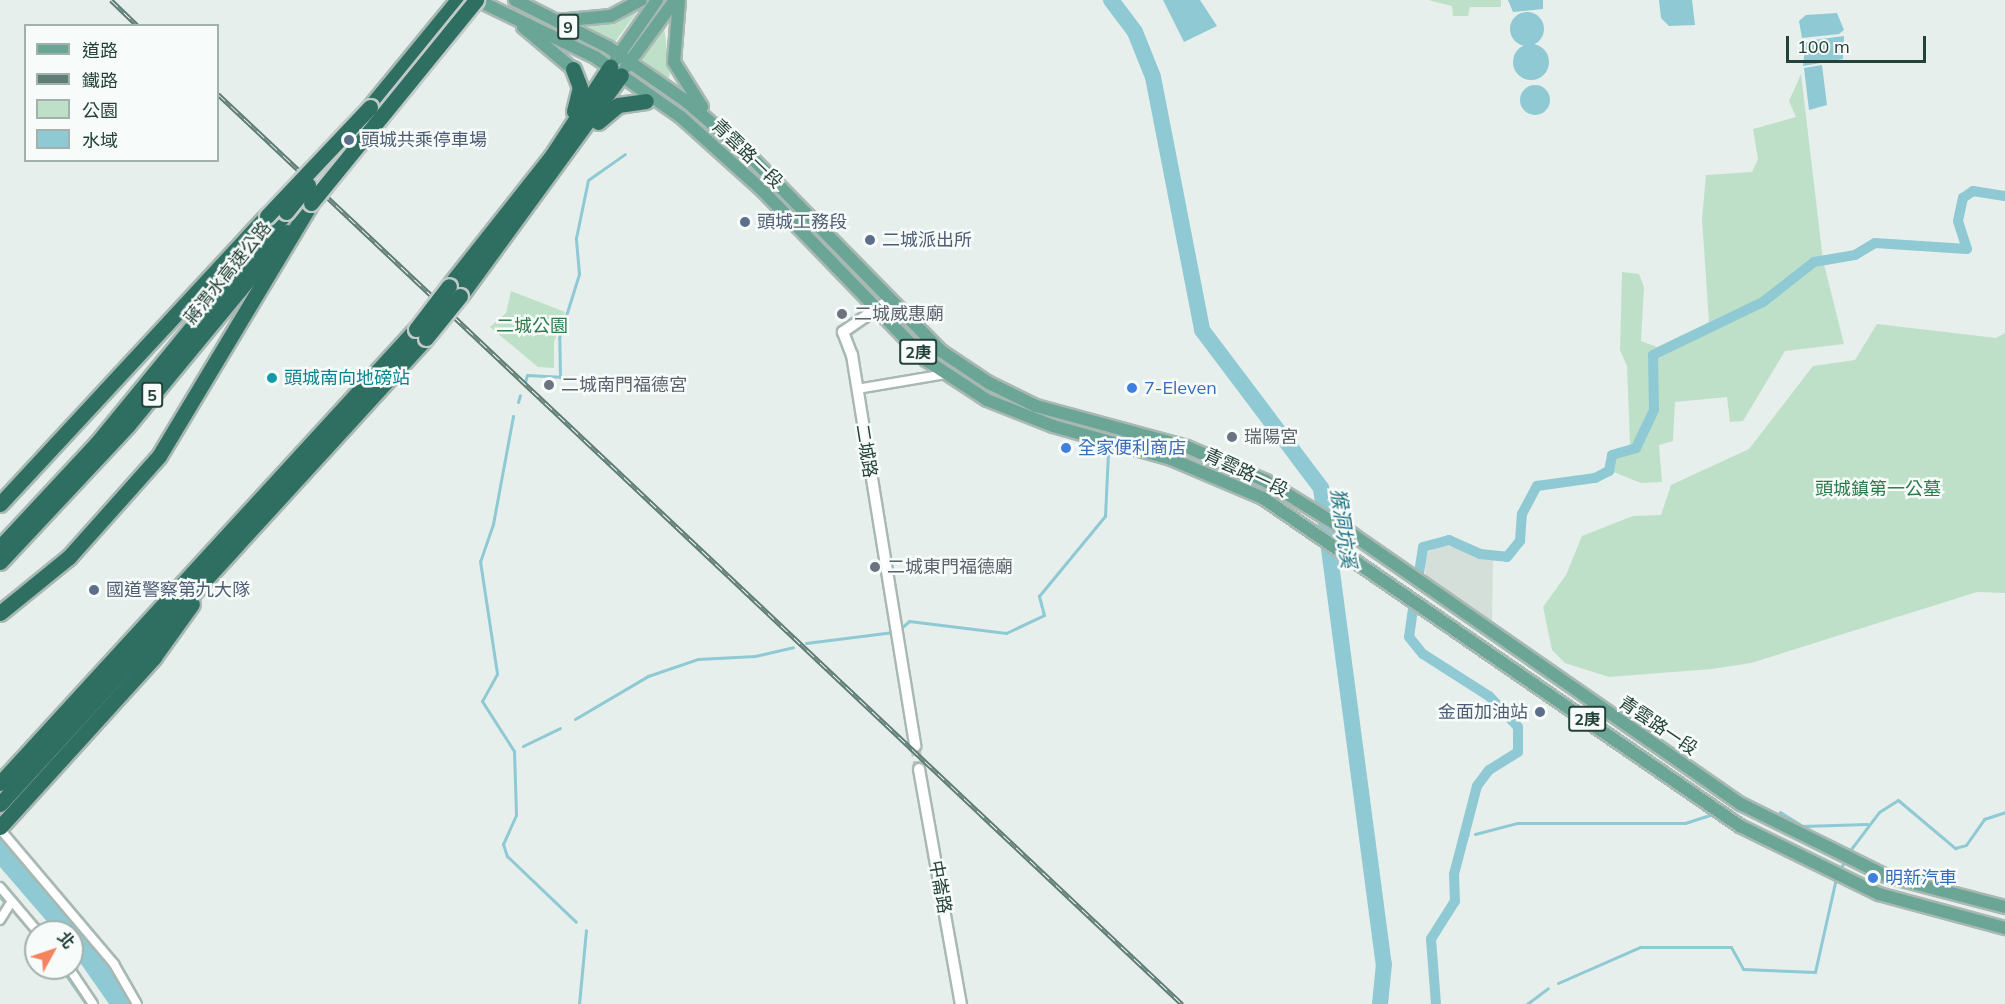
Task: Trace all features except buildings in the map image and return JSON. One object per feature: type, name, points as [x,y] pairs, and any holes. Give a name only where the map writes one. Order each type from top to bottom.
[{"type":"highway","name":"蔣渭水高速公路","points":[[0,562],[121,433],[294,219],[370,107],[458,0]]},
{"type":"highway","name":"蔣渭水高速公路","points":[[0,547],[97,443],[310,203],[477,0]]},
{"type":"highway","points":[[556,160],[579,101],[573,69]]},
{"type":"highway","points":[[0,804],[238,541],[421,334],[556,160],[615,71]]},
{"type":"highway","points":[[556,160],[608,110],[627,101],[653,101]]},
{"type":"highway","points":[[0,504],[370,107]]},
{"type":"highway","points":[[0,613],[69,557],[159,456],[294,219]]},
{"type":"highway","points":[[0,783],[421,334]]},
{"type":"highway","points":[[0,828],[154,657],[238,541]]},
{"type":"main road","name":"青雲路一段","points":[[477,0],[615,71],[653,101],[761,189],[872,308],[946,374],[1019,414],[1171,459],[1289,513],[1740,826],[1847,881],[1925,909],[2005,928]]},
{"type":"main road","name":"青雲路一段","points":[[516,0],[620,54],[718,127],[888,301],[941,351],[988,383],[1036,406],[1187,447],[1284,491],[1364,542],[1731,797],[1819,848],[1855,864],[2005,908]]},
{"type":"main road","points":[[557,21],[610,16],[641,0]]},
{"type":"main road","points":[[615,71],[620,54],[657,0]]},
{"type":"main road","points":[[615,71],[630,61],[677,0]]},
{"type":"main road","points":[[677,0],[672,35],[674,62],[718,127]]},
{"type":"main road","points":[[511,16],[573,69]]},
{"type":"street","points":[[832,266],[844,254]]},
{"type":"street","name":"二城路","points":[[888,301],[872,308],[843,332],[857,389],[915,746]]},
{"type":"street","points":[[857,389],[946,374]]},
{"type":"street","name":"中崙路","points":[[919,769],[961,1004]]},
{"type":"street","points":[[0,828],[114,964],[137,1004]]},
{"type":"street","points":[[0,887],[28,920]]},
{"type":"street","points":[[0,920],[12,902]]},
{"type":"street","points":[[77,980],[93,1004]]},
{"type":"shaded area","points":[[1445,545],[1493,559],[1492,624],[1426,579],[1424,553]]},
{"type":"green space","points":[[1428,0],[1501,0],[1501,7],[1470,7],[1468,16],[1453,16],[1452,6]]},
{"type":"green space","points":[[637,12],[615,42],[590,32],[587,24]]},
{"type":"green space","points":[[664,26],[670,76],[667,79],[639,57]]},
{"type":"green space","points":[[1801,74],[1823,260],[1844,344],[1785,351],[1743,421],[1730,422],[1727,397],[1675,402],[1673,441],[1659,445],[1662,482],[1641,483],[1606,469],[1611,457],[1630,445],[1627,366],[1620,350],[1622,272],[1639,274],[1644,287],[1641,341],[1657,347],[1709,322],[1702,219],[1706,175],[1752,172],[1758,159],[1753,129],[1796,117],[1789,101]]},
{"type":"green space","name":"二城公園","points":[[511,291],[565,312],[554,342],[554,368],[538,367],[490,327],[506,313]]},
{"type":"green space","name":"頭城鎮第一公墓","points":[[1877,324],[1996,338],[2005,333],[2005,593],[1977,592],[1751,663],[1712,669],[1609,677],[1565,663],[1552,650],[1543,607],[1566,575],[1582,536],[1633,516],[1661,515],[1671,485],[1749,449],[1813,366],[1855,360]]},
{"type":"water","points":[[1163,0],[1200,0],[1217,26],[1184,42]]},
{"type":"water","points":[[1508,0],[1543,0],[1543,9],[1513,12]]},
{"type":"water","points":[[1659,0],[1692,0],[1695,25],[1669,26],[1661,18]]},
{"type":"water","points":[[1527,12],[1539,17],[1544,29],[1539,41],[1527,46],[1515,41],[1510,29],[1515,17]]},
{"type":"water","points":[[1837,13],[1844,30],[1839,34],[1802,38],[1799,21],[1806,15]]},
{"type":"water","points":[[1844,36],[1843,59],[1803,66],[1806,41]]},
{"type":"water","points":[[1531,44],[1544,49],[1549,62],[1544,75],[1531,80],[1518,75],[1513,62],[1518,49]]},
{"type":"water","points":[[1822,65],[1827,105],[1809,110],[1804,68]]},
{"type":"water","points":[[1535,85],[1546,89],[1550,100],[1546,111],[1535,115],[1524,111],[1520,100],[1524,89]]},
{"type":"water","points":[[0,839],[70,920],[46,920],[0,867]]},
{"type":"water","points":[[84,936],[111,967],[131,1004],[109,1004],[84,968]]},
{"type":"waterway","name":"猴洞坑溪","points":[[1111,0],[1135,32],[1153,77],[1202,330],[1321,488],[1384,964],[1380,1004]]},
{"type":"waterway","points":[[525,382],[527,375],[560,377],[559,338],[579,274],[576,238],[588,180],[625,154]]},
{"type":"waterway","points":[[1419,573],[1423,547],[1449,540],[1480,554],[1507,557],[1520,541],[1522,514],[1537,486],[1595,478],[1609,471],[1612,455],[1636,448],[1654,410],[1653,355],[1763,302],[1814,262],[1855,255],[1875,243],[1967,249],[1958,221],[1963,198],[1973,191],[2005,196]]},
{"type":"waterway","points":[[518,402],[520,395]]},
{"type":"waterway","points":[[513,416],[493,524],[480,561],[497,674],[482,701],[514,751],[516,815],[503,844],[507,856],[576,922]]},
{"type":"waterway","points":[[901,628],[909,621],[1006,633],[1044,615],[1039,596],[1105,516],[1108,452]]},
{"type":"waterway","points":[[1413,609],[1409,637],[1423,654],[1489,696],[1518,727],[1518,752],[1489,770],[1477,786],[1454,874],[1455,901],[1431,939],[1436,1004]]},
{"type":"waterway","points":[[806,643],[893,632]]},
{"type":"waterway","points":[[575,719],[648,676],[698,659],[755,656],[793,647]]},
{"type":"waterway","points":[[523,746],[560,728]]},
{"type":"waterway","points":[[1848,853],[1879,812],[1898,800],[1955,848],[1966,845],[1984,819],[2005,812]]},
{"type":"waterway","points":[[1780,812],[1802,826],[1867,824]]},
{"type":"waterway","points":[[1475,834],[1517,823],[1685,823],[1710,815]]},
{"type":"waterway","points":[[1462,837],[1468,835]]},
{"type":"waterway","points":[[1839,872],[1845,859]]},
{"type":"waterway","points":[[1558,983],[1640,947],[1731,947],[1743,969],[1815,972],[1836,878]]},
{"type":"waterway","points":[[0,897],[5,903]]},
{"type":"waterway","points":[[14,912],[24,923]]},
{"type":"waterway","points":[[579,1004],[586,930]]},
{"type":"waterway","points":[[69,980],[86,1004]]},
{"type":"waterway","points":[[1527,1004],[1548,988]]},
{"type":"tunnel","points":[[915,746],[919,769]]},
{"type":"railway","points":[[111,0],[136,24]]},
{"type":"railway","points":[[219,95],[1182,1004]]},
{"type":"place","name":"頭城共乘停車場","points":[[349,140]]},
{"type":"place","name":"頭城工務段","points":[[745,222]]},
{"type":"place","name":"二城派出所","points":[[870,240]]},
{"type":"place","name":"二城威惠廟","points":[[842,314]]},
{"type":"place","name":"頭城南向地磅站","points":[[272,378]]},
{"type":"place","name":"二城南門福德宮","points":[[549,385]]},
{"type":"place","name":"7-Eleven","points":[[1132,388]]},
{"type":"place","name":"瑞陽宮","points":[[1232,437]]},
{"type":"place","name":"全家便利商店","points":[[1066,448]]},
{"type":"place","name":"二城東門福德廟","points":[[875,567]]},
{"type":"place","name":"國道警察第九大隊","points":[[94,590]]},
{"type":"place","name":"金面加油站","points":[[1540,712]]},
{"type":"place","name":"明新汽車","points":[[1873,878]]}]
